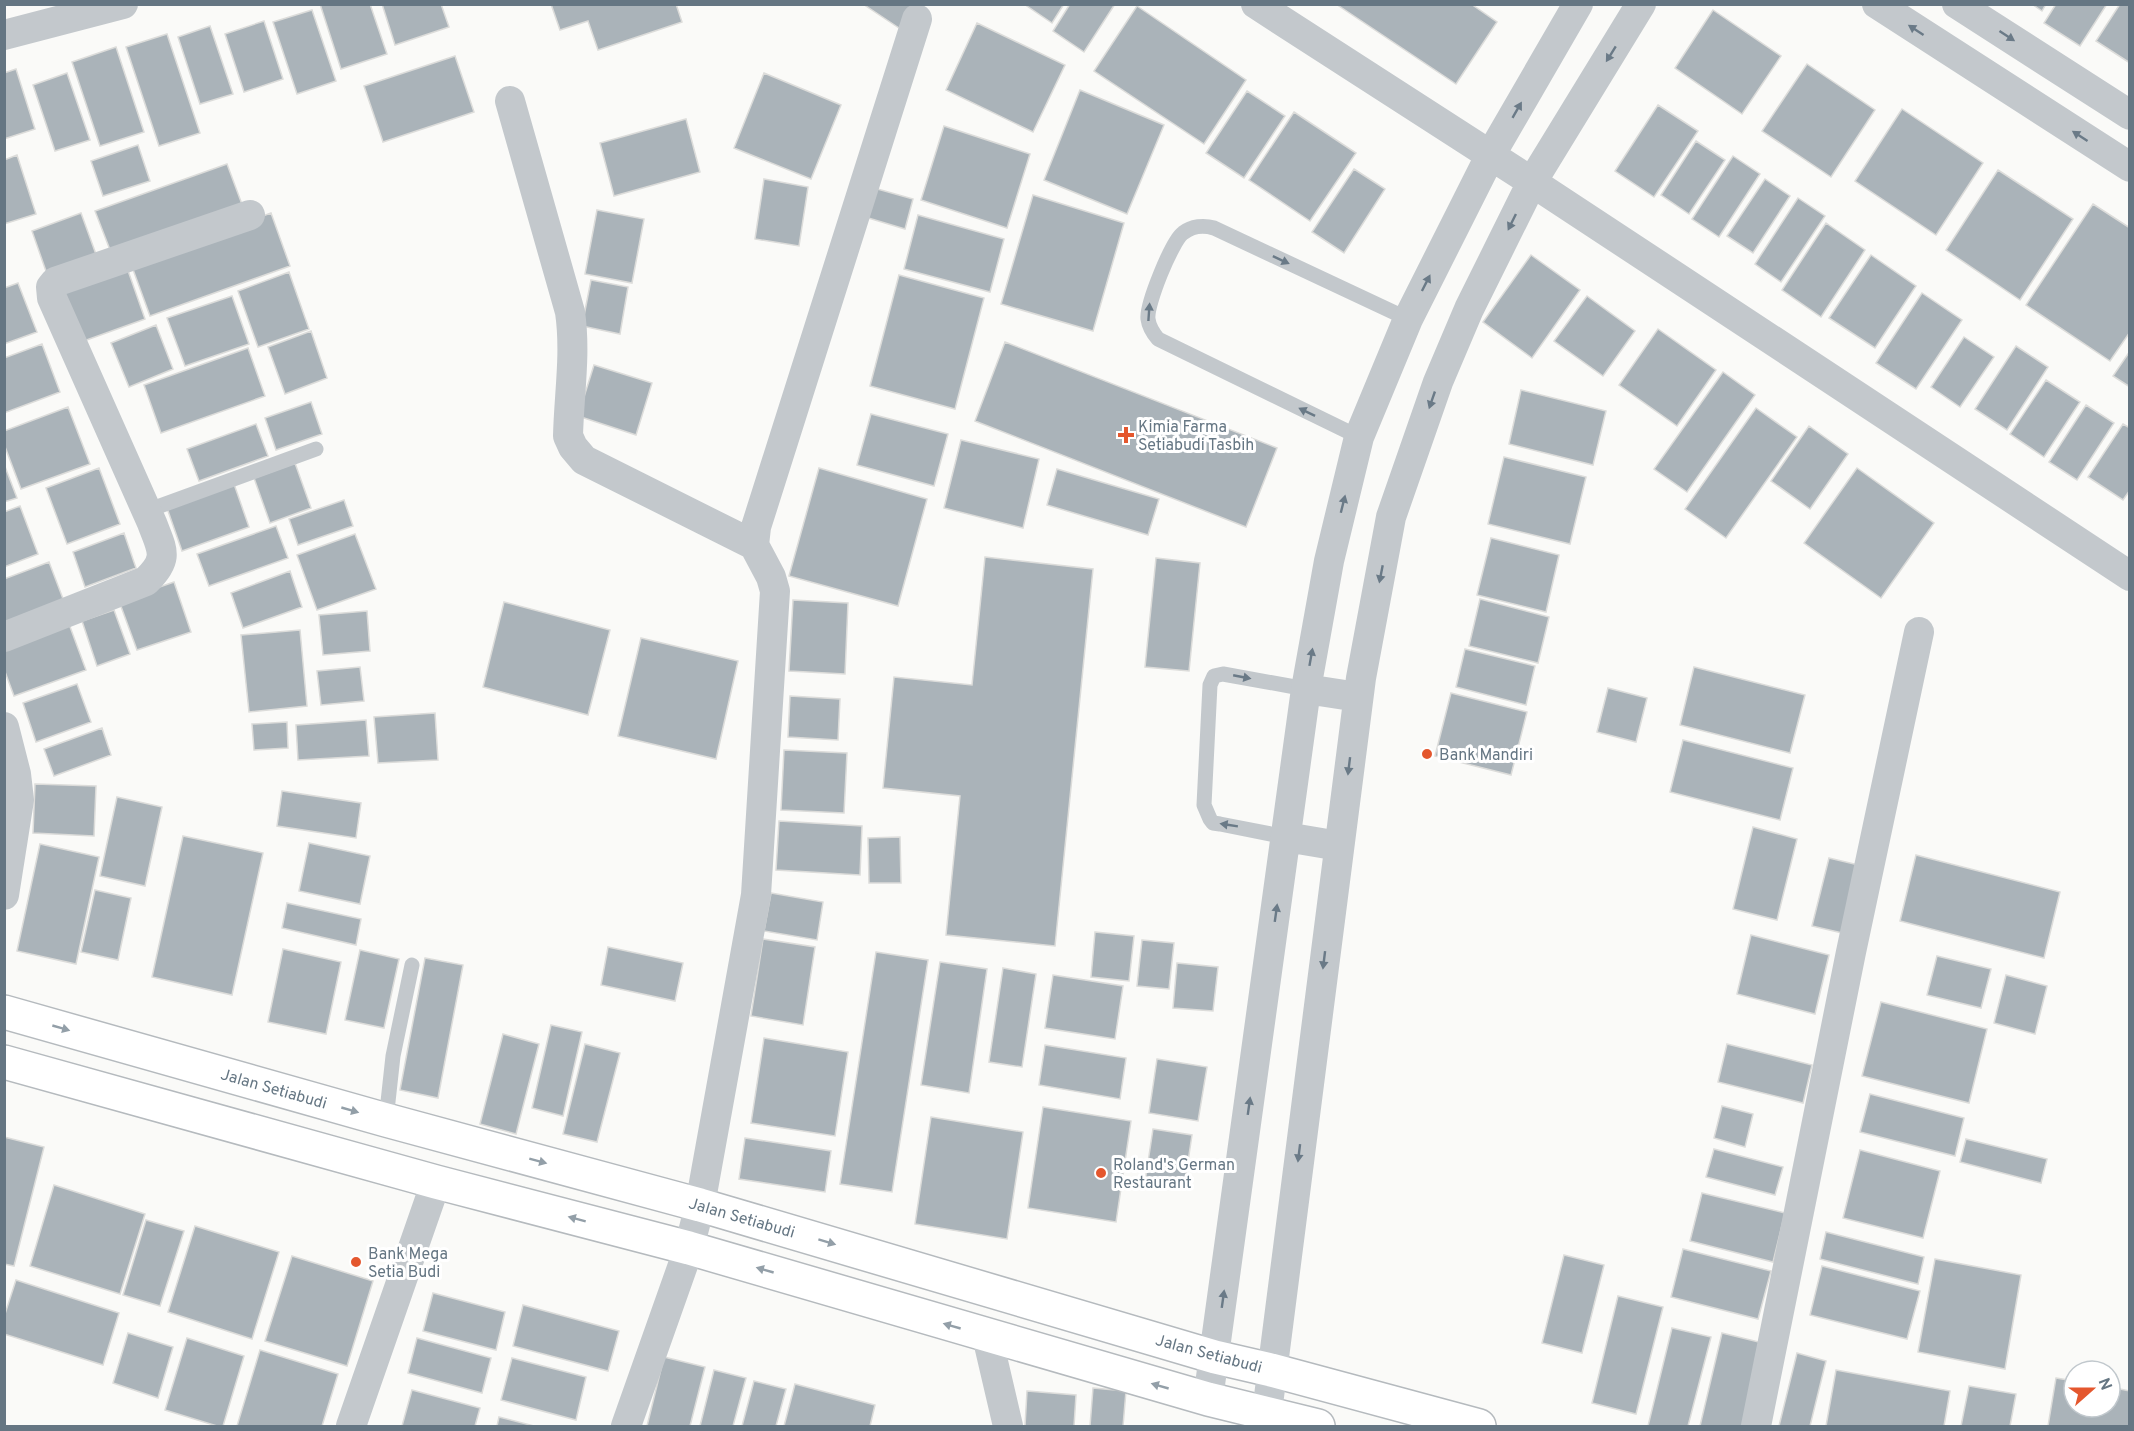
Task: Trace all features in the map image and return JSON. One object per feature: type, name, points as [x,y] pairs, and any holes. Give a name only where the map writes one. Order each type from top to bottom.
[{"type":"main road","name":"Jalan Setiabudi","points":[[4,1012],[386,1120],[700,1205],[1215,1357],[1479,1426]]},
{"type":"main road","points":[[4,1062],[436,1182],[689,1248],[1208,1399],[1318,1426]]},
{"type":"street","points":[[4,35],[123,4]]},
{"type":"street","points":[[1257,4],[1532,182],[2130,576]]},
{"type":"street","points":[[1208,1399],[1306,689],[1329,561],[1359,437],[1408,320],[1490,156],[1578,4]]},
{"type":"street","points":[[1267,1412],[1358,697],[1391,517],[1438,382],[1469,309],[1532,182],[1641,4]]},
{"type":"street","points":[[1876,4],[2130,167]]},
{"type":"street","points":[[1957,4],[2130,116]]},
{"type":"street","points":[[627,1426],[689,1248],[700,1205],[756,895],[775,591],[771,577],[754,545],[756,527],[916,19]]},
{"type":"street","points":[[510,101],[570,312],[573,361],[568,436],[573,447],[584,460],[754,545]]},
{"type":"street","points":[[4,637],[146,581],[157,571],[163,559],[159,541],[52,298],[51,287],[55,282],[250,215]]},
{"type":"street","points":[[1756,1426],[1851,952],[1919,632]]},
{"type":"street","points":[[1306,689],[1358,697]]},
{"type":"street","points":[[4,727],[16,774],[19,800],[4,895]]},
{"type":"street","points":[[1286,837],[1339,846]]},
{"type":"street","points":[[351,1426],[436,1182]]},
{"type":"street","points":[[987,1336],[1008,1426]]},
{"type":"lane","points":[[1359,437],[1158,339],[1150,328],[1148,308],[1174,241],[1184,232],[1194,228],[1205,226],[1214,228],[1408,320]]},
{"type":"lane","points":[[146,511],[316,449]]},
{"type":"lane","points":[[1286,837],[1220,824],[1210,819],[1204,805],[1210,685],[1214,676],[1223,674],[1306,689]]},
{"type":"lane","points":[[386,1120],[393,1056],[412,965]]},
{"type":"building","points":[[320,4],[370,4],[387,54],[341,69]]},
{"type":"building","points":[[382,4],[441,4],[449,27],[395,45]]},
{"type":"building","points":[[551,4],[676,4],[682,22],[598,50],[588,21],[560,30]]},
{"type":"building","points":[[863,4],[914,4],[899,28]]},
{"type":"building","points":[[1024,4],[1064,4],[1052,23]]},
{"type":"building","points":[[1070,4],[1115,4],[1084,52],[1053,31]]},
{"type":"building","points":[[1336,4],[1471,4],[1497,22],[1456,84]]},
{"type":"building","points":[[2032,4],[2046,4],[2042,11]]},
{"type":"building","points":[[2056,4],[2107,4],[2080,46],[2044,23]]},
{"type":"building","points":[[2120,4],[2130,4],[2130,63],[2096,41]]},
{"type":"building","points":[[1137,6],[1246,80],[1204,144],[1094,71]]},
{"type":"building","points":[[312,10],[336,81],[297,94],[273,22]]},
{"type":"building","points":[[1713,10],[1781,56],[1742,114],[1675,68]]},
{"type":"building","points":[[264,21],[283,79],[244,92],[225,34]]},
{"type":"building","points":[[977,23],[1065,65],[1033,132],[946,90]]},
{"type":"building","points":[[210,26],[233,94],[200,104],[178,37]]},
{"type":"building","points":[[167,34],[200,133],[159,146],[126,47]]},
{"type":"building","points":[[116,47],[144,132],[100,146],[72,62]]},
{"type":"building","points":[[455,56],[474,112],[383,142],[364,86]]},
{"type":"building","points":[[1807,64],[1875,110],[1831,177],[1762,131]]},
{"type":"building","points":[[16,69],[35,129],[4,139],[4,73]]},
{"type":"building","points":[[67,73],[90,140],[55,151],[33,85]]},
{"type":"building","points":[[764,73],[841,105],[811,179],[734,148]]},
{"type":"building","points":[[1080,90],[1164,125],[1127,214],[1044,180]]},
{"type":"building","points":[[1247,91],[1285,116],[1244,178],[1206,153]]},
{"type":"building","points":[[1658,105],[1698,131],[1654,197],[1615,171]]},
{"type":"building","points":[[1902,109],[1983,163],[1936,235],[1855,181]]},
{"type":"building","points":[[1294,112],[1356,153],[1310,221],[1249,180]]},
{"type":"building","points":[[686,119],[700,172],[614,196],[600,143]]},
{"type":"building","points":[[944,126],[1030,154],[1007,228],[921,200]]},
{"type":"building","points":[[1696,141],[1725,160],[1689,214],[1661,195]]},
{"type":"building","points":[[138,145],[150,181],[103,196],[91,161]]},
{"type":"building","points":[[17,155],[36,214],[4,224],[4,160]]},
{"type":"building","points":[[1733,156],[1760,174],[1719,237],[1692,219]]},
{"type":"building","points":[[227,164],[243,207],[112,255],[95,211]]},
{"type":"building","points":[[1354,169],[1385,189],[1344,253],[1312,232]]},
{"type":"building","points":[[1998,170],[2073,219],[2020,300],[1946,250]]},
{"type":"building","points":[[764,179],[808,187],[799,246],[755,239]]},
{"type":"building","points":[[1765,179],[1790,196],[1753,253],[1727,236]]},
{"type":"building","points":[[874,188],[913,199],[905,229],[865,217]]},
{"type":"building","points":[[1033,195],[1124,223],[1093,331],[1001,304]]},
{"type":"building","points":[[1798,198],[1825,216],[1781,282],[1755,264]]},
{"type":"building","points":[[2093,204],[2130,228],[2130,332],[2110,361],[2026,305]]},
{"type":"building","points":[[597,210],[644,219],[632,283],[585,274]]},
{"type":"building","points":[[81,213],[97,257],[47,274],[32,231]]},
{"type":"building","points":[[271,213],[290,266],[150,316],[131,264]]},
{"type":"building","points":[[918,215],[1004,239],[990,292],[904,269]]},
{"type":"building","points":[[1826,223],[1865,250],[1821,317],[1782,290]]},
{"type":"building","points":[[1531,255],[1580,290],[1532,358],[1483,322]]},
{"type":"building","points":[[1871,255],[1916,286],[1875,348],[1829,318]]},
{"type":"building","points":[[125,262],[145,319],[81,342],[61,284]]},
{"type":"building","points":[[289,272],[309,329],[258,347],[238,291]]},
{"type":"building","points":[[899,275],[984,298],[955,409],[870,386]]},
{"type":"building","points":[[591,280],[628,287],[620,334],[582,326]]},
{"type":"building","points":[[18,283],[37,332],[4,344],[4,288]]},
{"type":"building","points":[[1922,293],[1962,320],[1916,389],[1876,363]]},
{"type":"building","points":[[232,296],[249,344],[185,366],[167,318]]},
{"type":"building","points":[[1587,296],[1635,331],[1603,376],[1554,341]]},
{"type":"building","points":[[156,325],[173,369],[129,387],[111,343]]},
{"type":"building","points":[[1658,329],[1716,370],[1677,426],[1619,385]]},
{"type":"building","points":[[311,331],[327,378],[285,394],[268,347]]},
{"type":"building","points":[[1964,337],[1994,357],[1960,407],[1931,387]]},
{"type":"building","name":"Kimia Farma Setiabudi Tasbih","points":[[1005,342],[1277,448],[1246,527],[975,421]]},
{"type":"building","points":[[42,344],[60,392],[4,413],[4,358]]},
{"type":"building","points":[[2016,346],[2048,367],[2007,430],[1975,409]]},
{"type":"building","points":[[248,348],[265,396],[161,433],[144,385]]},
{"type":"building","points":[[2130,351],[2130,387],[2113,376]]},
{"type":"building","points":[[594,365],[652,383],[636,435],[578,416]]},
{"type":"building","points":[[1723,372],[1755,395],[1687,492],[1654,469]]},
{"type":"building","points":[[2046,380],[2080,402],[2044,457],[2010,434]]},
{"type":"building","points":[[1521,390],[1606,411],[1593,465],[1509,444]]},
{"type":"building","points":[[311,402],[322,434],[276,450],[265,418]]},
{"type":"building","points":[[2086,405],[2114,423],[2077,480],[2049,462]]},
{"type":"building","points":[[68,407],[90,464],[21,489],[4,444],[4,431]]},
{"type":"building","points":[[1756,408],[1797,437],[1726,538],[1685,509]]},
{"type":"building","points":[[871,414],[948,434],[934,486],[857,465]]},
{"type":"building","points":[[256,424],[268,456],[199,481],[187,449]]},
{"type":"building","points":[[2123,424],[2130,428],[2130,490],[2123,500],[2088,477]]},
{"type":"building","points":[[1809,426],[1848,454],[1810,509],[1771,481]]},
{"type":"building","points":[[961,440],[1039,459],[1023,528],[944,508]]},
{"type":"building","points":[[1504,457],[1586,477],[1570,544],[1488,524]]},
{"type":"building","points":[[295,463],[311,508],[270,523],[254,478]]},
{"type":"building","points":[[4,464],[17,498],[4,502]]},
{"type":"building","points":[[99,468],[120,524],[67,544],[46,488]]},
{"type":"building","points":[[819,468],[927,499],[898,606],[789,576]]},
{"type":"building","points":[[1857,468],[1934,523],[1881,598],[1804,543]]},
{"type":"building","points":[[1057,469],[1159,499],[1148,535],[1047,505]]},
{"type":"building","points":[[234,484],[249,527],[182,551],[167,508]]},
{"type":"building","points":[[344,500],[353,526],[298,545],[289,519]]},
{"type":"building","points":[[20,506],[38,554],[4,567],[4,512]]},
{"type":"building","points":[[276,526],[288,558],[209,586],[197,554]]},
{"type":"building","points":[[124,533],[136,568],[85,587],[73,552]]},
{"type":"building","points":[[355,534],[376,589],[317,610],[297,555]]},
{"type":"building","points":[[1491,538],[1559,555],[1546,612],[1477,595]]},
{"type":"building","points":[[985,557],[1093,569],[1055,946],[946,935],[960,796],[883,788],[894,677],[972,685]]},
{"type":"building","points":[[1156,558],[1200,563],[1189,671],[1145,667]]},
{"type":"building","points":[[49,562],[65,604],[4,627],[4,579]]},
{"type":"building","points":[[290,571],[302,607],[243,628],[231,593]]},
{"type":"building","points":[[174,582],[191,632],[137,650],[119,601]]},
{"type":"building","points":[[1480,599],[1549,617],[1538,663],[1469,646]]},
{"type":"building","points":[[793,600],[848,603],[845,674],[789,671]]},
{"type":"building","points":[[504,602],[610,630],[588,715],[483,687]]},
{"type":"building","points":[[114,610],[130,654],[97,666],[82,621]]},
{"type":"building","points":[[367,611],[370,651],[323,655],[319,615]]},
{"type":"building","points":[[69,624],[86,670],[14,696],[4,669],[4,647]]},
{"type":"building","points":[[300,630],[307,706],[249,712],[241,635]]},
{"type":"building","points":[[641,638],[738,661],[716,759],[618,736]]},
{"type":"building","points":[[1465,649],[1535,666],[1526,705],[1456,687]]},
{"type":"building","points":[[360,667],[364,701],[321,705],[317,671]]},
{"type":"building","points":[[1694,667],[1805,695],[1790,753],[1680,725]]},
{"type":"building","points":[[77,684],[91,722],[36,742],[23,703]]},
{"type":"building","points":[[1608,688],[1647,698],[1636,742],[1597,732]]},
{"type":"building","points":[[1451,693],[1527,712],[1511,775],[1435,756]]},
{"type":"building","points":[[790,696],[840,699],[838,740],[788,737]]},
{"type":"building","points":[[435,713],[438,760],[378,763],[374,717]]},
{"type":"building","points":[[366,720],[369,756],[298,760],[296,725]]},
{"type":"building","points":[[287,722],[288,748],[254,750],[252,724]]},
{"type":"building","points":[[102,728],[111,755],[54,776],[44,749]]},
{"type":"building","points":[[1683,740],[1793,768],[1780,820],[1670,792]]},
{"type":"building","points":[[784,750],[847,753],[844,813],[781,810]]},
{"type":"building","points":[[35,784],[96,786],[94,836],[33,833]]},
{"type":"building","points":[[282,791],[361,803],[356,838],[277,826]]},
{"type":"building","points":[[117,797],[162,807],[145,886],[100,876]]},
{"type":"building","points":[[779,821],[862,826],[860,875],[776,870]]},
{"type":"building","points":[[1753,827],[1797,839],[1777,920],[1733,909]]},
{"type":"building","points":[[183,836],[263,853],[232,995],[152,977]]},
{"type":"building","points":[[900,837],[901,883],[869,883],[868,838]]},
{"type":"building","points":[[309,843],[370,856],[360,904],[299,891]]},
{"type":"building","points":[[40,844],[99,857],[76,964],[17,951]]},
{"type":"building","points":[[1916,855],[2060,892],[2044,958],[1900,921]]},
{"type":"building","points":[[1829,858],[1867,867],[1851,935],[1812,926]]},
{"type":"building","points":[[95,890],[131,898],[118,960],[81,952]]},
{"type":"building","points":[[771,893],[823,902],[817,940],[764,931]]},
{"type":"building","points":[[287,903],[361,919],[356,945],[282,928]]},
{"type":"building","points":[[1095,932],[1134,936],[1129,981],[1091,977]]},
{"type":"building","points":[[1751,935],[1829,955],[1815,1014],[1737,994]]},
{"type":"building","points":[[763,939],[815,947],[803,1025],[751,1016]]},
{"type":"building","points":[[1142,940],[1174,943],[1169,989],[1137,986]]},
{"type":"building","points":[[608,947],[683,963],[675,1001],[601,985]]},
{"type":"building","points":[[283,949],[341,962],[326,1034],[268,1022]]},
{"type":"building","points":[[360,950],[399,959],[384,1028],[345,1020]]},
{"type":"building","points":[[876,952],[928,960],[892,1192],[840,1184]]},
{"type":"building","points":[[1937,956],[1991,969],[1981,1008],[1927,995]]},
{"type":"building","points":[[425,958],[463,965],[438,1098],[400,1090]]},
{"type":"building","points":[[940,962],[987,969],[969,1093],[921,1085]]},
{"type":"building","points":[[1177,963],[1218,967],[1213,1011],[1173,1008]]},
{"type":"building","points":[[1003,968],[1036,974],[1022,1067],[989,1062]]},
{"type":"building","points":[[1053,975],[1123,986],[1115,1039],[1045,1028]]},
{"type":"building","points":[[2006,975],[2047,986],[2035,1034],[1994,1023]]},
{"type":"building","points":[[1881,1002],[1987,1029],[1969,1103],[1862,1076]]},
{"type":"building","points":[[551,1025],[582,1032],[563,1116],[532,1108]]},
{"type":"building","points":[[503,1034],[539,1044],[516,1134],[480,1124]]},
{"type":"building","points":[[764,1038],[848,1052],[835,1136],[751,1123]]},
{"type":"building","points":[[585,1044],[620,1053],[597,1142],[563,1134]]},
{"type":"building","points":[[1727,1044],[1812,1065],[1803,1103],[1718,1082]]},
{"type":"building","points":[[1045,1045],[1126,1058],[1120,1099],[1039,1085]]},
{"type":"building","points":[[1157,1059],[1207,1067],[1198,1121],[1149,1113]]},
{"type":"building","points":[[1870,1094],[1964,1118],[1955,1156],[1860,1132]]},
{"type":"building","points":[[1722,1106],[1753,1114],[1745,1147],[1714,1138]]},
{"type":"building","points":[[1043,1107],[1131,1121],[1116,1222],[1028,1208]]},
{"type":"building","points":[[931,1117],[1023,1132],[1007,1239],[915,1224]]},
{"type":"building","points":[[1153,1129],[1192,1135],[1184,1188],[1145,1182]]},
{"type":"building","points":[[4,1137],[44,1147],[14,1266],[4,1264]]},
{"type":"building","points":[[745,1138],[831,1151],[825,1192],[739,1179]]},
{"type":"building","points":[[1966,1139],[2047,1159],[2041,1183],[1960,1162]]},
{"type":"building","points":[[1714,1149],[1783,1167],[1775,1195],[1706,1177]]},
{"type":"building","points":[[1860,1150],[1940,1171],[1923,1238],[1843,1218]]},
{"type":"building","points":[[54,1185],[145,1214],[120,1294],[30,1266]]},
{"type":"building","points":[[1702,1193],[1785,1213],[1773,1262],[1690,1241]]},
{"type":"building","points":[[146,1220],[184,1231],[160,1306],[123,1295]]},
{"type":"building","points":[[195,1226],[279,1252],[252,1339],[168,1312]]},
{"type":"building","points":[[1826,1232],[1924,1257],[1918,1284],[1820,1259]]},
{"type":"building","points":[[1683,1249],[1771,1271],[1758,1319],[1671,1297]]},
{"type":"building","points":[[1564,1255],[1604,1265],[1582,1353],[1542,1343]]},
{"type":"building","points":[[292,1256],[373,1281],[347,1366],[265,1341]]},
{"type":"building","points":[[1935,1259],[2021,1275],[2005,1369],[1918,1352]]},
{"type":"building","points":[[1822,1266],[1920,1291],[1907,1339],[1810,1315]]},
{"type":"building","points":[[16,1280],[119,1313],[103,1365],[4,1334],[4,1317]]},
{"type":"building","points":[[433,1293],[505,1312],[496,1350],[423,1331]]},
{"type":"building","points":[[1618,1296],[1663,1307],[1636,1414],[1592,1403]]},
{"type":"building","points":[[523,1305],[619,1331],[608,1371],[513,1346]]},
{"type":"building","points":[[1672,1328],[1711,1337],[1688,1426],[1648,1426]]},
{"type":"building","points":[[128,1333],[173,1347],[158,1398],[113,1383]]},
{"type":"building","points":[[1722,1333],[1767,1344],[1747,1426],[1700,1426]]},
{"type":"building","points":[[187,1338],[244,1356],[223,1426],[165,1410]]},
{"type":"building","points":[[417,1338],[491,1358],[482,1393],[408,1373]]},
{"type":"building","points":[[260,1350],[338,1374],[322,1426],[237,1426]]},
{"type":"building","points":[[1797,1353],[1826,1361],[1810,1426],[1779,1426]]},
{"type":"building","points":[[664,1357],[705,1367],[690,1426],[647,1426]]},
{"type":"building","points":[[512,1358],[586,1377],[576,1420],[501,1400]]},
{"type":"building","points":[[714,1370],[746,1378],[733,1426],[700,1426]]},
{"type":"building","points":[[1836,1370],[1950,1391],[1944,1426],[1826,1426]]},
{"type":"building","points":[[2056,1378],[2062,1379],[2062,1419],[2122,1419],[2122,1389],[2130,1391],[2130,1426],[2048,1426]]},
{"type":"building","points":[[754,1381],[786,1389],[776,1426],[742,1426]]},
{"type":"building","points":[[795,1384],[875,1405],[870,1426],[784,1426]]},
{"type":"building","points":[[1969,1386],[2016,1394],[2010,1426],[1961,1426]]},
{"type":"building","points":[[1093,1388],[1126,1391],[1123,1426],[1090,1426]]},
{"type":"building","points":[[412,1390],[480,1408],[475,1426],[402,1426]]},
{"type":"building","points":[[1027,1391],[1076,1395],[1074,1426],[1025,1426]]},
{"type":"building","points":[[499,1417],[534,1426],[497,1426]]},
{"type":"place","name":"Kimia Farma Setiabudi Tasbih","points":[[1126,435]]},
{"type":"place","name":"Bank Mandiri","points":[[1427,754]]},
{"type":"place","name":"Roland's German Restaurant","points":[[1101,1173]]},
{"type":"place","name":"Bank Mega Setia Budi","points":[[356,1262]]}]
